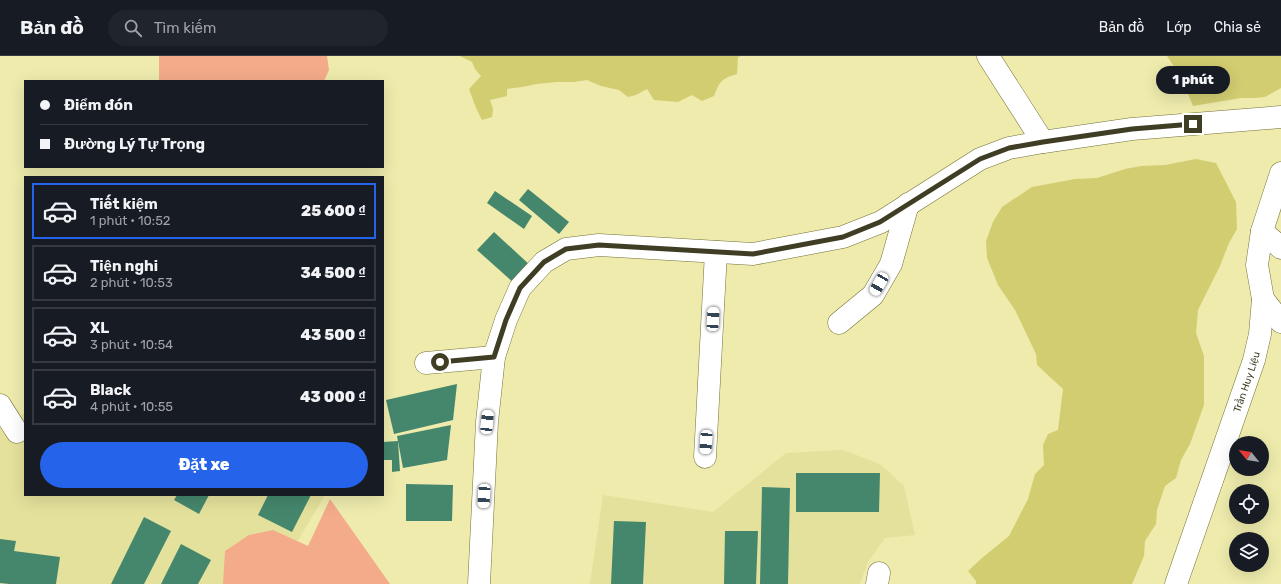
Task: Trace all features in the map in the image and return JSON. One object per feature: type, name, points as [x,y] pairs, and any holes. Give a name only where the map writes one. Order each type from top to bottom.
[{"type":"street","points":[[988,56],[1043,142]]},
{"type":"street","points":[[479,584],[487,422],[494,357],[506,320],[520,288],[544,262],[566,249],[599,245],[753,254],[843,237],[880,222],[980,159],[1009,148],[1132,129],[1281,117]]},
{"type":"street","name":"Trần Huy Liệu","points":[[1176,584],[1254,360],[1260,334],[1264,298],[1257,265],[1262,231],[1281,173]]},
{"type":"street","points":[[839,323],[873,295],[891,264],[908,204]]},
{"type":"street","points":[[1262,231],[1281,248]]},
{"type":"street","points":[[705,457],[716,252]]},
{"type":"street","points":[[1264,298],[1281,322]]},
{"type":"street","points":[[426,363],[494,357]]},
{"type":"street","points":[[0,405],[18,432]]},
{"type":"shaded area","points":[[159,56],[327,56],[329,70],[324,80],[159,80]]},
{"type":"shaded area","points":[[460,56],[741,56],[738,57],[737,74],[724,79],[714,96],[702,101],[692,95],[678,102],[654,100],[647,89],[636,95],[628,97],[619,90],[601,86],[587,80],[556,82],[507,89],[507,96],[490,100],[493,109],[492,117],[482,120],[469,89],[481,76],[475,69],[472,62]]},
{"type":"shaded area","points":[[1167,56],[1281,56],[1281,88],[1265,97],[1241,98],[1193,106],[1184,79]]},
{"type":"shaded area","points":[[1196,159],[1216,163],[1236,202],[1237,229],[1198,310],[1196,333],[1204,356],[1204,405],[1190,444],[1181,460],[1176,478],[1165,486],[1157,510],[1156,524],[1145,541],[1144,556],[1132,584],[976,584],[976,581],[968,571],[1009,536],[1028,499],[1035,474],[1044,465],[1043,445],[1048,434],[1058,430],[1063,389],[1037,365],[1036,354],[1015,310],[998,285],[987,258],[986,241],[993,222],[1002,207],[1032,187],[1075,179],[1097,178],[1125,169],[1141,166],[1165,165]]},
{"type":"shaded area","points":[[24,413],[24,496],[324,496],[297,542],[235,584],[0,584],[0,425]]},
{"type":"shaded area","points":[[843,450],[880,464],[904,486],[915,535],[885,538],[868,562],[860,584],[590,584],[603,495],[713,512],[786,453]]},
{"type":"shaded area","points":[[330,499],[390,584],[223,584],[225,551],[249,535],[273,530],[308,546]]},
{"type":"building","points":[[528,189],[569,222],[559,234],[519,200]]},
{"type":"building","points":[[495,191],[532,216],[524,229],[487,203]]},
{"type":"building","points":[[494,232],[531,266],[515,284],[477,250]]},
{"type":"building","points":[[457,384],[453,420],[394,434],[386,400]]},
{"type":"building","points":[[451,425],[447,460],[403,468],[397,436]]},
{"type":"building","points":[[398,441],[400,471],[392,472],[392,460],[384,460],[384,442]]},
{"type":"building","points":[[796,473],[880,473],[879,512],[796,512]]},
{"type":"building","points":[[406,484],[453,485],[452,521],[406,521]]},
{"type":"building","points":[[762,487],[790,488],[788,584],[760,584]]},
{"type":"building","points":[[176,496],[208,496],[199,514],[174,500]]},
{"type":"building","points":[[268,496],[310,496],[292,532],[258,515]]},
{"type":"building","points":[[144,517],[171,531],[144,584],[111,584]]},
{"type":"building","points":[[614,521],[646,522],[643,584],[611,584]]},
{"type":"building","points":[[725,531],[758,531],[756,584],[724,584]]},
{"type":"building","points":[[0,539],[16,541],[14,551],[60,557],[56,584],[0,583]]},
{"type":"building","points":[[181,544],[211,560],[198,584],[161,584]]},
{"type":"route","points":[[440,362],[494,357],[506,320],[520,288],[544,262],[566,249],[599,245],[753,254],[843,237],[880,222],[980,159],[1009,148],[1132,129],[1193,124]]}]
